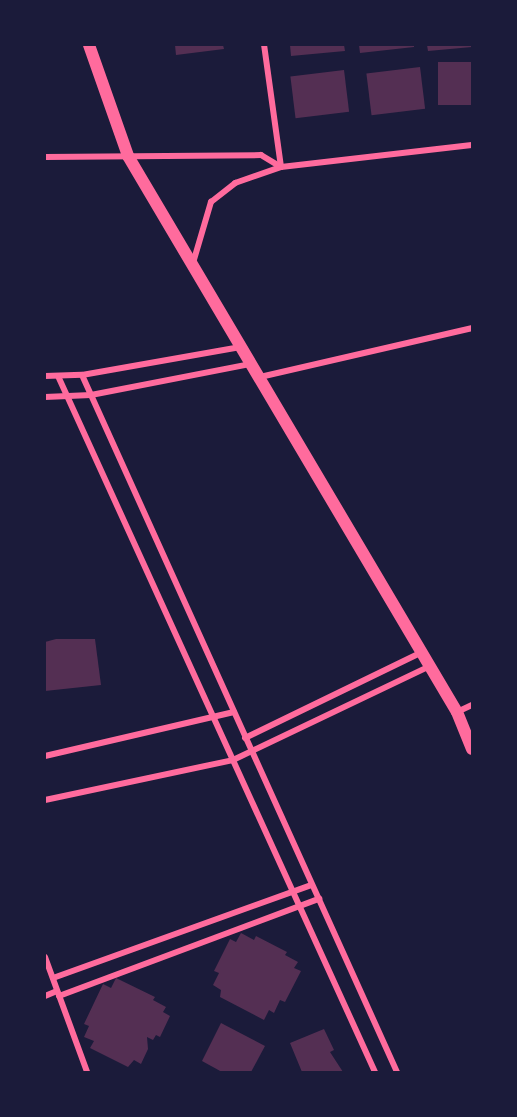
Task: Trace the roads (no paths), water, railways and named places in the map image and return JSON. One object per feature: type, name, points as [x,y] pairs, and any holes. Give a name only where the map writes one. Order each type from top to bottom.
[{"type":"main road","points":[[89,45],[128,156],[458,712],[472,749]]},
{"type":"main road","points":[[458,712],[472,724]]},
{"type":"street","points":[[264,45],[281,167]]},
{"type":"street","points":[[193,265],[212,202],[236,183],[281,167],[472,144]]},
{"type":"street","points":[[45,157],[261,155],[281,167]]},
{"type":"street","points":[[259,377],[472,328]]},
{"type":"street","points":[[45,376],[82,375],[241,347]]},
{"type":"street","points":[[45,397],[91,396],[251,364]]},
{"type":"street","points":[[82,375],[397,1072]]},
{"type":"street","points":[[58,376],[375,1072]]},
{"type":"street","points":[[246,738],[422,652]]},
{"type":"street","points":[[45,800],[233,760],[430,666]]},
{"type":"street","points":[[458,712],[472,705]]},
{"type":"street","points":[[45,756],[234,712]]},
{"type":"street","points":[[53,978],[312,885]]},
{"type":"street","points":[[45,996],[319,899]]},
{"type":"street","points":[[45,957],[87,1072]]}]
